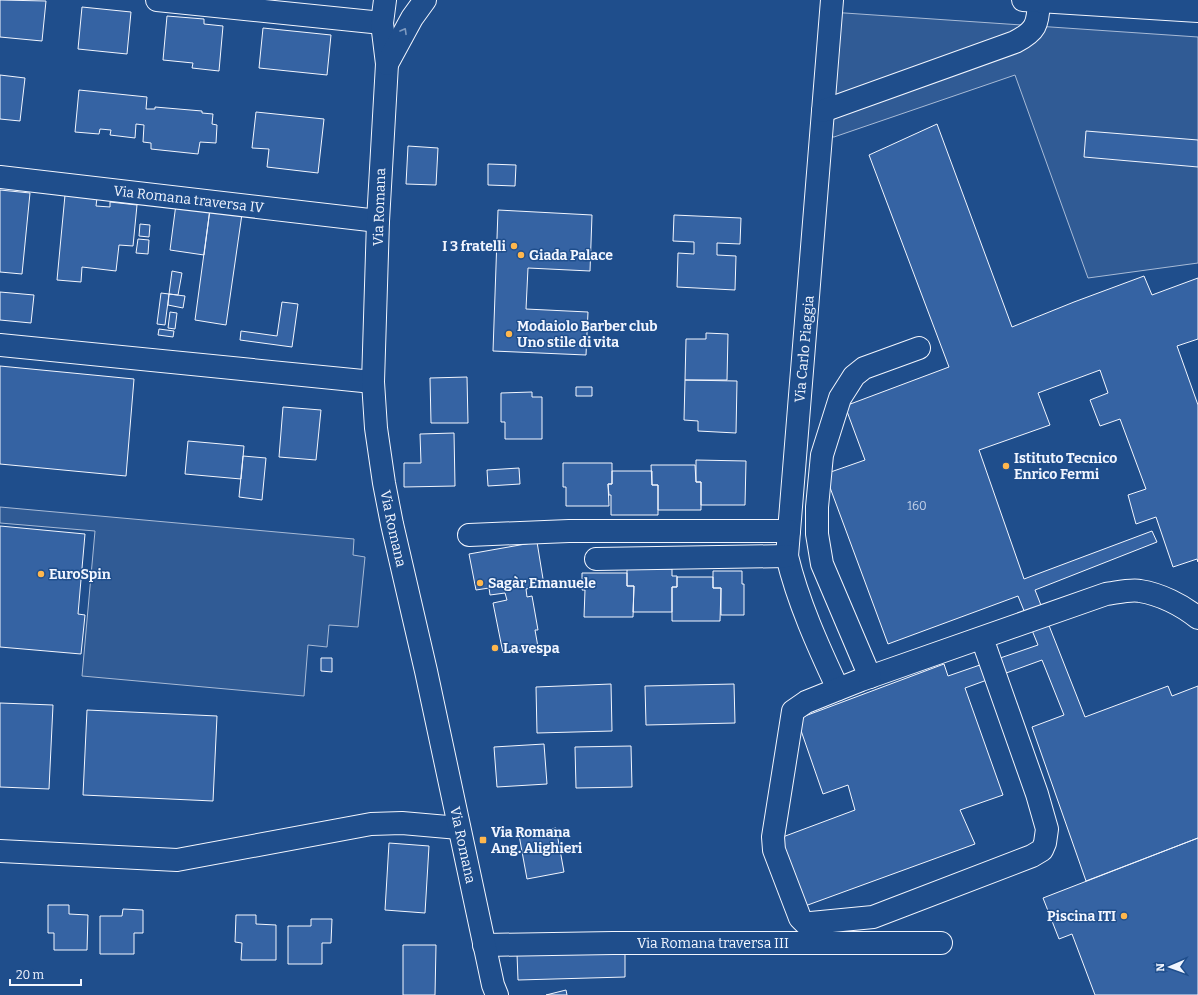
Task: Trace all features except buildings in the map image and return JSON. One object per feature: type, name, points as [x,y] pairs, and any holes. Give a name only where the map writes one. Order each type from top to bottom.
[{"type":"street","points":[[157,0],[382,23]]},
{"type":"street","name":"Via Romana","points":[[385,0],[382,23],[387,64],[378,221],[373,382],[376,428],[384,483],[426,671],[494,992]]},
{"type":"street","name":"Via Romana","points":[[387,64],[412,18],[425,0]]},
{"type":"street","name":"Via Carlo Piaggia","points":[[832,0],[787,556],[793,580],[825,661],[838,689]]},
{"type":"street","points":[[822,111],[1015,42],[1027,36],[1036,26],[1038,17],[1031,1],[1198,11]]},
{"type":"street","name":"Via Romana traversa IV","points":[[0,177],[378,221]]},
{"type":"street","points":[[0,345],[373,382]]},
{"type":"street","points":[[870,677],[822,564],[817,534],[822,455],[840,398],[854,376],[864,368],[919,348]]},
{"type":"street","points":[[469,535],[569,532],[789,532]]},
{"type":"street","points":[[596,559],[787,556]]},
{"type":"street","points":[[982,638],[1037,794],[1047,829],[1045,843],[1042,850],[1032,856],[873,917],[811,924],[805,923],[800,918],[774,850],[773,837],[793,711],[806,702],[870,677],[1106,594],[1139,590],[1166,599],[1186,609],[1198,618]]},
{"type":"street","points":[[0,851],[177,860],[371,824],[402,823],[459,828]]},
{"type":"street","name":"Via Romana traversa III","points":[[484,945],[613,943],[941,943]]},
{"type":"shaded area","points":[[830,12],[1198,37],[1198,263],[1088,278],[1015,75],[834,137],[821,136]]},
{"type":"shaded area","points":[[0,507],[354,539],[353,555],[365,557],[358,627],[329,625],[327,647],[308,645],[304,696],[82,676],[95,531],[0,523]]},
{"type":"place","name":"I 3 fratelli","points":[[514,246]]},
{"type":"place","name":"Giada Palace","points":[[521,255]]},
{"type":"place","name":"Modaiolo Barber club Uno stile di vita","points":[[509,334]]},
{"type":"place","name":"Istituto Tecnico Enrico Fermi","points":[[1006,466]]},
{"type":"place","name":"EuroSpin","points":[[41,574]]},
{"type":"place","name":"Sagàr Emanuele","points":[[480,583]]},
{"type":"place","name":"La vespa","points":[[495,648]]},
{"type":"place","name":"Via Romana Ang. Alighieri","points":[[483,840]]},
{"type":"place","name":"Piscina ITI","points":[[1124,916]]}]
